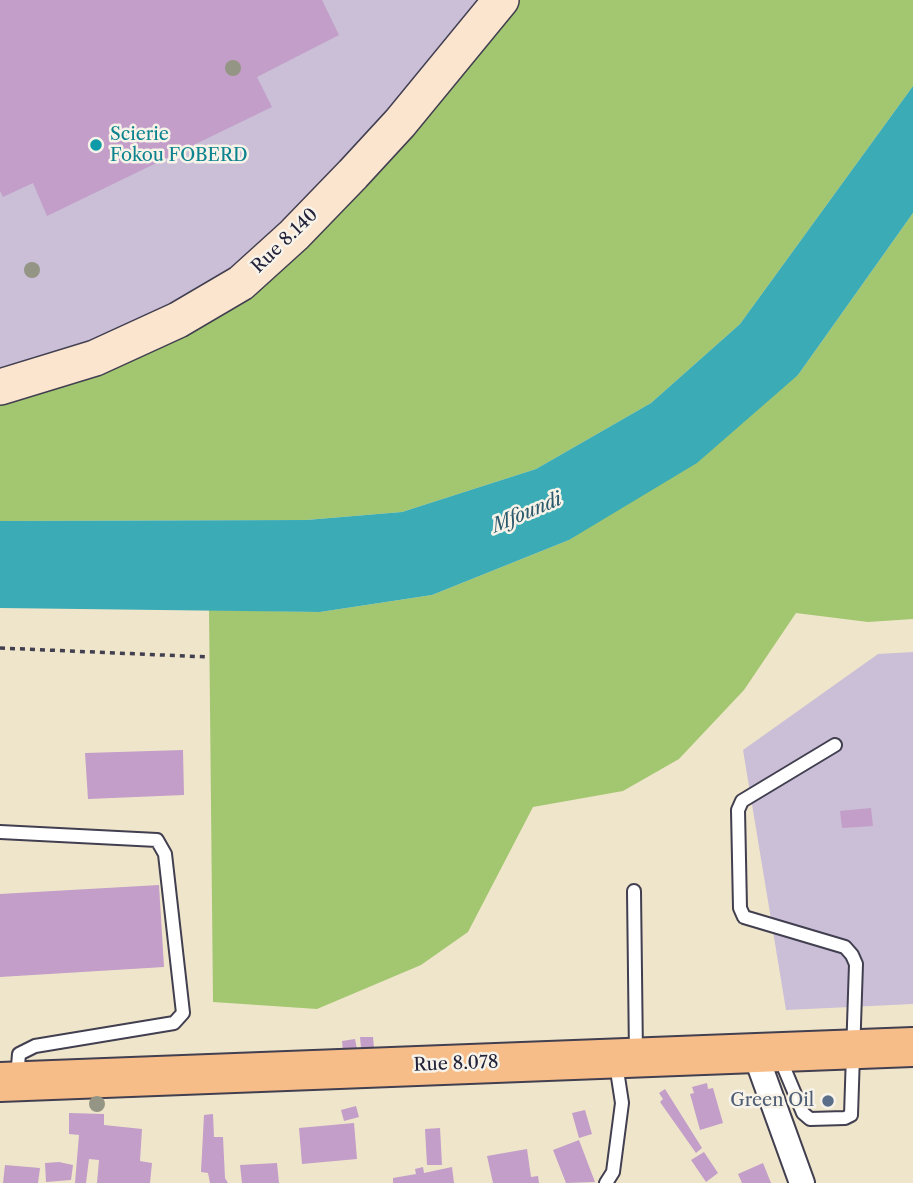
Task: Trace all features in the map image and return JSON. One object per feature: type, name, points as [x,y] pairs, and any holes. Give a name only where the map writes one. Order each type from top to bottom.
[{"type":"highway","name":"Rue 8.078","points":[[8,1082],[913,1047]]},
{"type":"main road","name":"Rue 8.140","points":[[0,387],[95,358],[178,320],[241,283],[294,235],[381,143],[501,0]]},
{"type":"street","points":[[766,1053],[802,1183]]},
{"type":"lane","points":[[766,1053],[803,1113],[810,1119],[845,1118],[851,1115],[856,964],[852,955],[845,947],[744,917],[740,908],[738,810],[742,800],[835,745]]},
{"type":"lane","points":[[0,831],[157,840],[165,854],[183,1013],[174,1023],[26,1049],[19,1054],[8,1082]]},
{"type":"lane","points":[[606,1183],[613,1172],[622,1103],[634,891]]},
{"type":"path","points":[[0,648],[209,657]]},
{"type":"shaded area","points":[[0,0],[501,0],[241,283],[0,387]]},
{"type":"shaded area","points":[[913,652],[913,1004],[786,1010],[743,750],[878,654]]},
{"type":"green space","points":[[501,0],[913,0],[913,86],[740,324],[651,403],[536,469],[402,512],[306,520],[0,521],[0,387],[241,283]]},
{"type":"green space","points":[[913,213],[913,619],[868,622],[796,613],[744,690],[679,759],[623,791],[533,807],[468,932],[421,965],[317,1009],[213,1002],[209,610],[320,612],[432,595],[569,540],[798,375]]},
{"type":"water","name":"Mfoundi","points":[[913,86],[913,213],[798,375],[697,463],[569,540],[432,595],[320,612],[0,608],[0,521],[306,520],[402,512],[536,469],[651,403],[740,324]]},
{"type":"building","name":"Scierie Fokou FOBERD","points":[[0,0],[322,0],[339,35],[257,77],[272,107],[47,216],[33,183],[3,197],[0,191]]},
{"type":"building","points":[[183,750],[184,795],[88,799],[85,753]]},
{"type":"building","points":[[871,808],[873,826],[842,828],[840,811]]},
{"type":"building","points":[[159,885],[164,967],[0,977],[0,894]]},
{"type":"building","points":[[360,1037],[373,1037],[374,1048],[361,1048]]},
{"type":"building","points":[[355,1039],[357,1049],[343,1051],[342,1041]]},
{"type":"building","points":[[707,1083],[708,1089],[713,1088],[723,1123],[700,1130],[690,1094],[694,1093],[692,1087]]},
{"type":"building","points":[[665,1089],[702,1148],[696,1153],[660,1102],[663,1099],[659,1093]]},
{"type":"building","points":[[356,1106],[359,1117],[344,1121],[341,1110]]},
{"type":"building","points":[[585,1110],[592,1134],[579,1138],[572,1113]]},
{"type":"building","points":[[69,1113],[104,1114],[104,1125],[142,1129],[140,1161],[152,1163],[150,1183],[97,1183],[99,1160],[89,1159],[86,1183],[75,1183],[79,1135],[69,1134]]},
{"type":"building","points":[[213,1114],[214,1137],[223,1137],[225,1178],[228,1183],[210,1183],[208,1173],[201,1172],[204,1115]]},
{"type":"building","points":[[354,1123],[357,1159],[302,1164],[299,1128]]},
{"type":"building","points":[[440,1128],[442,1165],[427,1165],[425,1129]]},
{"type":"building","points":[[579,1140],[595,1182],[566,1183],[553,1150]]},
{"type":"building","points":[[527,1149],[531,1177],[538,1176],[539,1183],[493,1183],[487,1156]]},
{"type":"building","points":[[704,1152],[718,1173],[706,1182],[691,1160]]},
{"type":"building","points":[[45,1163],[73,1165],[71,1180],[46,1182]]},
{"type":"building","points":[[277,1163],[279,1183],[242,1183],[240,1165]]},
{"type":"building","points":[[763,1163],[771,1183],[742,1183],[738,1174]]},
{"type":"building","points":[[5,1165],[40,1168],[38,1183],[3,1183]]},
{"type":"building","points":[[423,1167],[424,1173],[452,1167],[454,1183],[393,1183],[393,1178],[416,1174],[415,1169]]},
{"type":"place","name":"Scierie Fokou FOBERD","points":[[96,145]]},
{"type":"place","name":"Green Oil","points":[[828,1101]]}]
